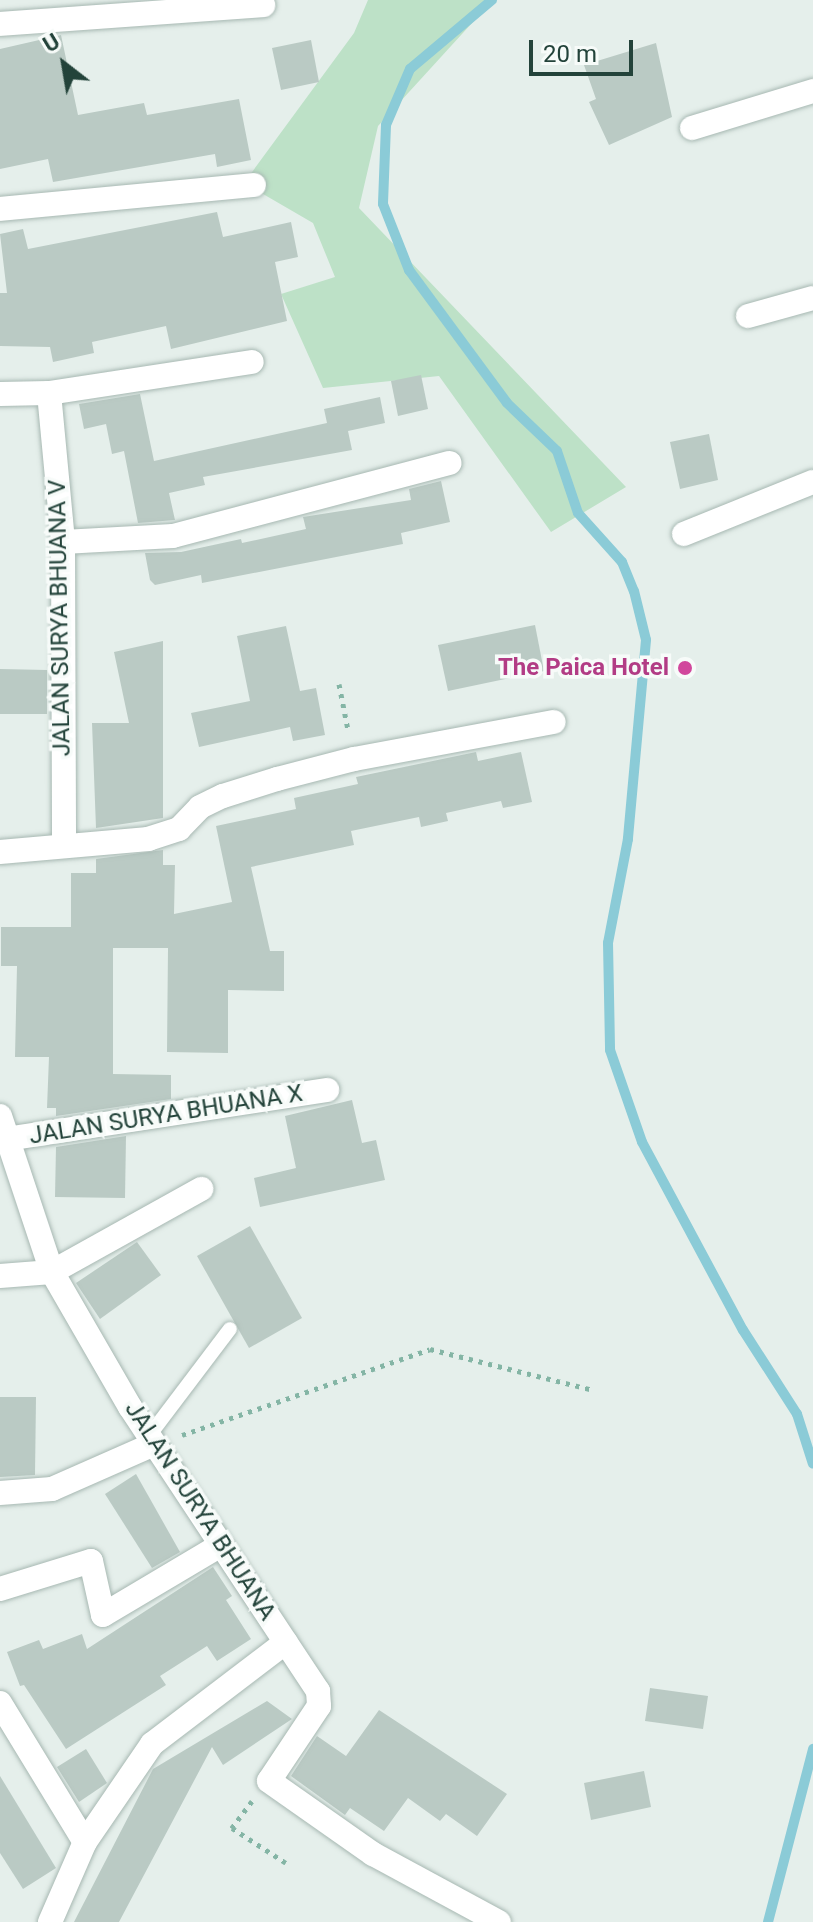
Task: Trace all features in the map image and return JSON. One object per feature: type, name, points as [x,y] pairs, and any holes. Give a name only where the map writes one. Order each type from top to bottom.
[{"type":"street","points":[[0,24],[263,5]]},
{"type":"street","points":[[692,128],[813,91]]},
{"type":"street","points":[[0,209],[254,185]]},
{"type":"street","points":[[748,316],[813,298]]},
{"type":"street","points":[[0,394],[49,393],[252,362]]},
{"type":"street","name":"JALAN SURYA BHUANA V","points":[[49,393],[63,542],[64,844]]},
{"type":"street","points":[[63,542],[173,536],[450,463]]},
{"type":"street","points":[[684,534],[813,482]]},
{"type":"street","points":[[0,852],[169,834],[200,807],[223,796],[354,759],[554,722]]},
{"type":"street","name":"JALAN SURYA BHUANA X","points":[[3,1127],[327,1090]]},
{"type":"street","name":"JALAN SURYA BHUANA","points":[[3,1127],[52,1272],[152,1440],[286,1642],[321,1701],[269,1781]]},
{"type":"street","points":[[0,1276],[52,1272],[201,1189]]},
{"type":"street","points":[[0,1493],[52,1489],[152,1440]]},
{"type":"street","points":[[0,1589],[91,1561],[103,1615],[221,1545]]},
{"type":"street","points":[[50,1922],[85,1842],[152,1744],[286,1642]]},
{"type":"street","points":[[0,1703],[85,1842]]},
{"type":"street","points":[[269,1781],[373,1854],[499,1922]]},
{"type":"lane","points":[[152,1440],[230,1329]]},
{"type":"path","points":[[339,684],[354,759]]},
{"type":"path","points":[[152,1440],[430,1349],[593,1390]]},
{"type":"path","points":[[269,1781],[232,1828],[286,1863]]},
{"type":"green space","points":[[368,0],[493,0],[378,126],[359,208],[626,487],[551,532],[439,376],[323,388],[281,294],[335,277],[313,223],[244,183],[354,33]]},
{"type":"building","points":[[61,35],[78,115],[144,103],[147,115],[239,99],[251,160],[217,167],[215,154],[53,182],[48,159],[0,169],[0,49]]},
{"type":"building","points":[[311,40],[319,82],[281,90],[272,48]]},
{"type":"building","points":[[656,43],[672,117],[609,145],[589,102],[596,99],[584,65]]},
{"type":"building","points":[[217,212],[223,237],[291,222],[298,257],[275,262],[287,321],[171,349],[166,326],[92,342],[94,353],[53,362],[50,347],[0,346],[0,293],[7,293],[0,234],[23,229],[28,249]]},
{"type":"building","points":[[421,375],[428,409],[398,416],[391,381]]},
{"type":"building","points":[[140,394],[154,461],[327,423],[324,409],[380,397],[385,423],[348,431],[352,450],[203,477],[205,485],[169,493],[175,520],[138,523],[124,451],[112,454],[106,424],[84,429],[79,404]]},
{"type":"building","points":[[709,434],[718,480],[680,489],[670,442]]},
{"type":"building","points":[[441,481],[450,522],[401,533],[403,544],[202,583],[201,575],[155,585],[150,580],[145,553],[181,552],[241,539],[242,543],[306,529],[303,517],[411,500],[409,489]]},
{"type":"building","points":[[535,625],[544,671],[448,691],[438,645]]},
{"type":"building","points":[[286,626],[300,691],[316,688],[325,735],[293,741],[290,727],[199,747],[191,713],[250,701],[237,636]]},
{"type":"building","points":[[163,641],[163,818],[96,828],[92,723],[129,723],[114,652]]},
{"type":"building","points":[[0,669],[47,670],[47,714],[0,714]]},
{"type":"building","points":[[476,752],[478,761],[521,752],[532,802],[503,808],[501,801],[446,813],[448,821],[421,827],[419,817],[351,831],[354,845],[251,867],[270,951],[284,951],[284,991],[228,990],[228,1053],[167,1052],[168,948],[113,948],[113,1074],[171,1075],[171,1099],[56,1116],[56,1108],[47,1108],[49,1057],[15,1057],[17,966],[1,966],[1,927],[71,927],[71,873],[96,873],[96,859],[163,850],[163,865],[175,865],[174,914],[232,902],[216,826],[296,809],[294,798],[358,784],[356,777]]},
{"type":"building","points":[[352,1100],[362,1143],[376,1140],[385,1180],[260,1207],[254,1178],[296,1168],[285,1116]]},
{"type":"building","points":[[126,1136],[125,1198],[55,1197],[56,1147]]},
{"type":"building","points":[[250,1226],[302,1318],[249,1348],[197,1256]]},
{"type":"building","points":[[137,1242],[161,1275],[100,1319],[76,1283]]},
{"type":"building","points":[[0,1397],[36,1397],[35,1475],[0,1477]]},
{"type":"building","points":[[136,1474],[180,1552],[152,1568],[105,1494]]},
{"type":"building","points":[[213,1567],[232,1596],[226,1600],[251,1639],[217,1661],[207,1646],[160,1676],[166,1685],[66,1749],[24,1685],[20,1686],[7,1652],[39,1640],[43,1649],[82,1634],[87,1649]]},
{"type":"building","points":[[650,1688],[708,1696],[703,1729],[645,1721]]},
{"type":"building","points":[[267,1701],[292,1719],[223,1765],[212,1747],[119,1922],[74,1922],[153,1769]]},
{"type":"building","points":[[379,1710],[507,1794],[477,1836],[446,1814],[440,1821],[408,1798],[384,1831],[350,1808],[345,1815],[291,1776],[317,1736],[346,1756]]},
{"type":"building","points":[[86,1749],[107,1783],[79,1802],[57,1767]]},
{"type":"building","points":[[644,1771],[651,1807],[591,1820],[584,1783]]},
{"type":"building","points":[[0,1776],[56,1868],[23,1889],[0,1853]]},
{"type":"waterway","points":[[492,0],[410,69],[386,125],[383,204],[409,270],[507,403],[557,451],[578,513],[622,562],[634,591],[646,640],[628,839],[608,943],[610,1050],[642,1142],[743,1330],[797,1414],[813,1464]]},
{"type":"waterway","points":[[768,1922],[813,1749]]},
{"type":"place","name":"The Paica Hotel","points":[[685,668]]}]
